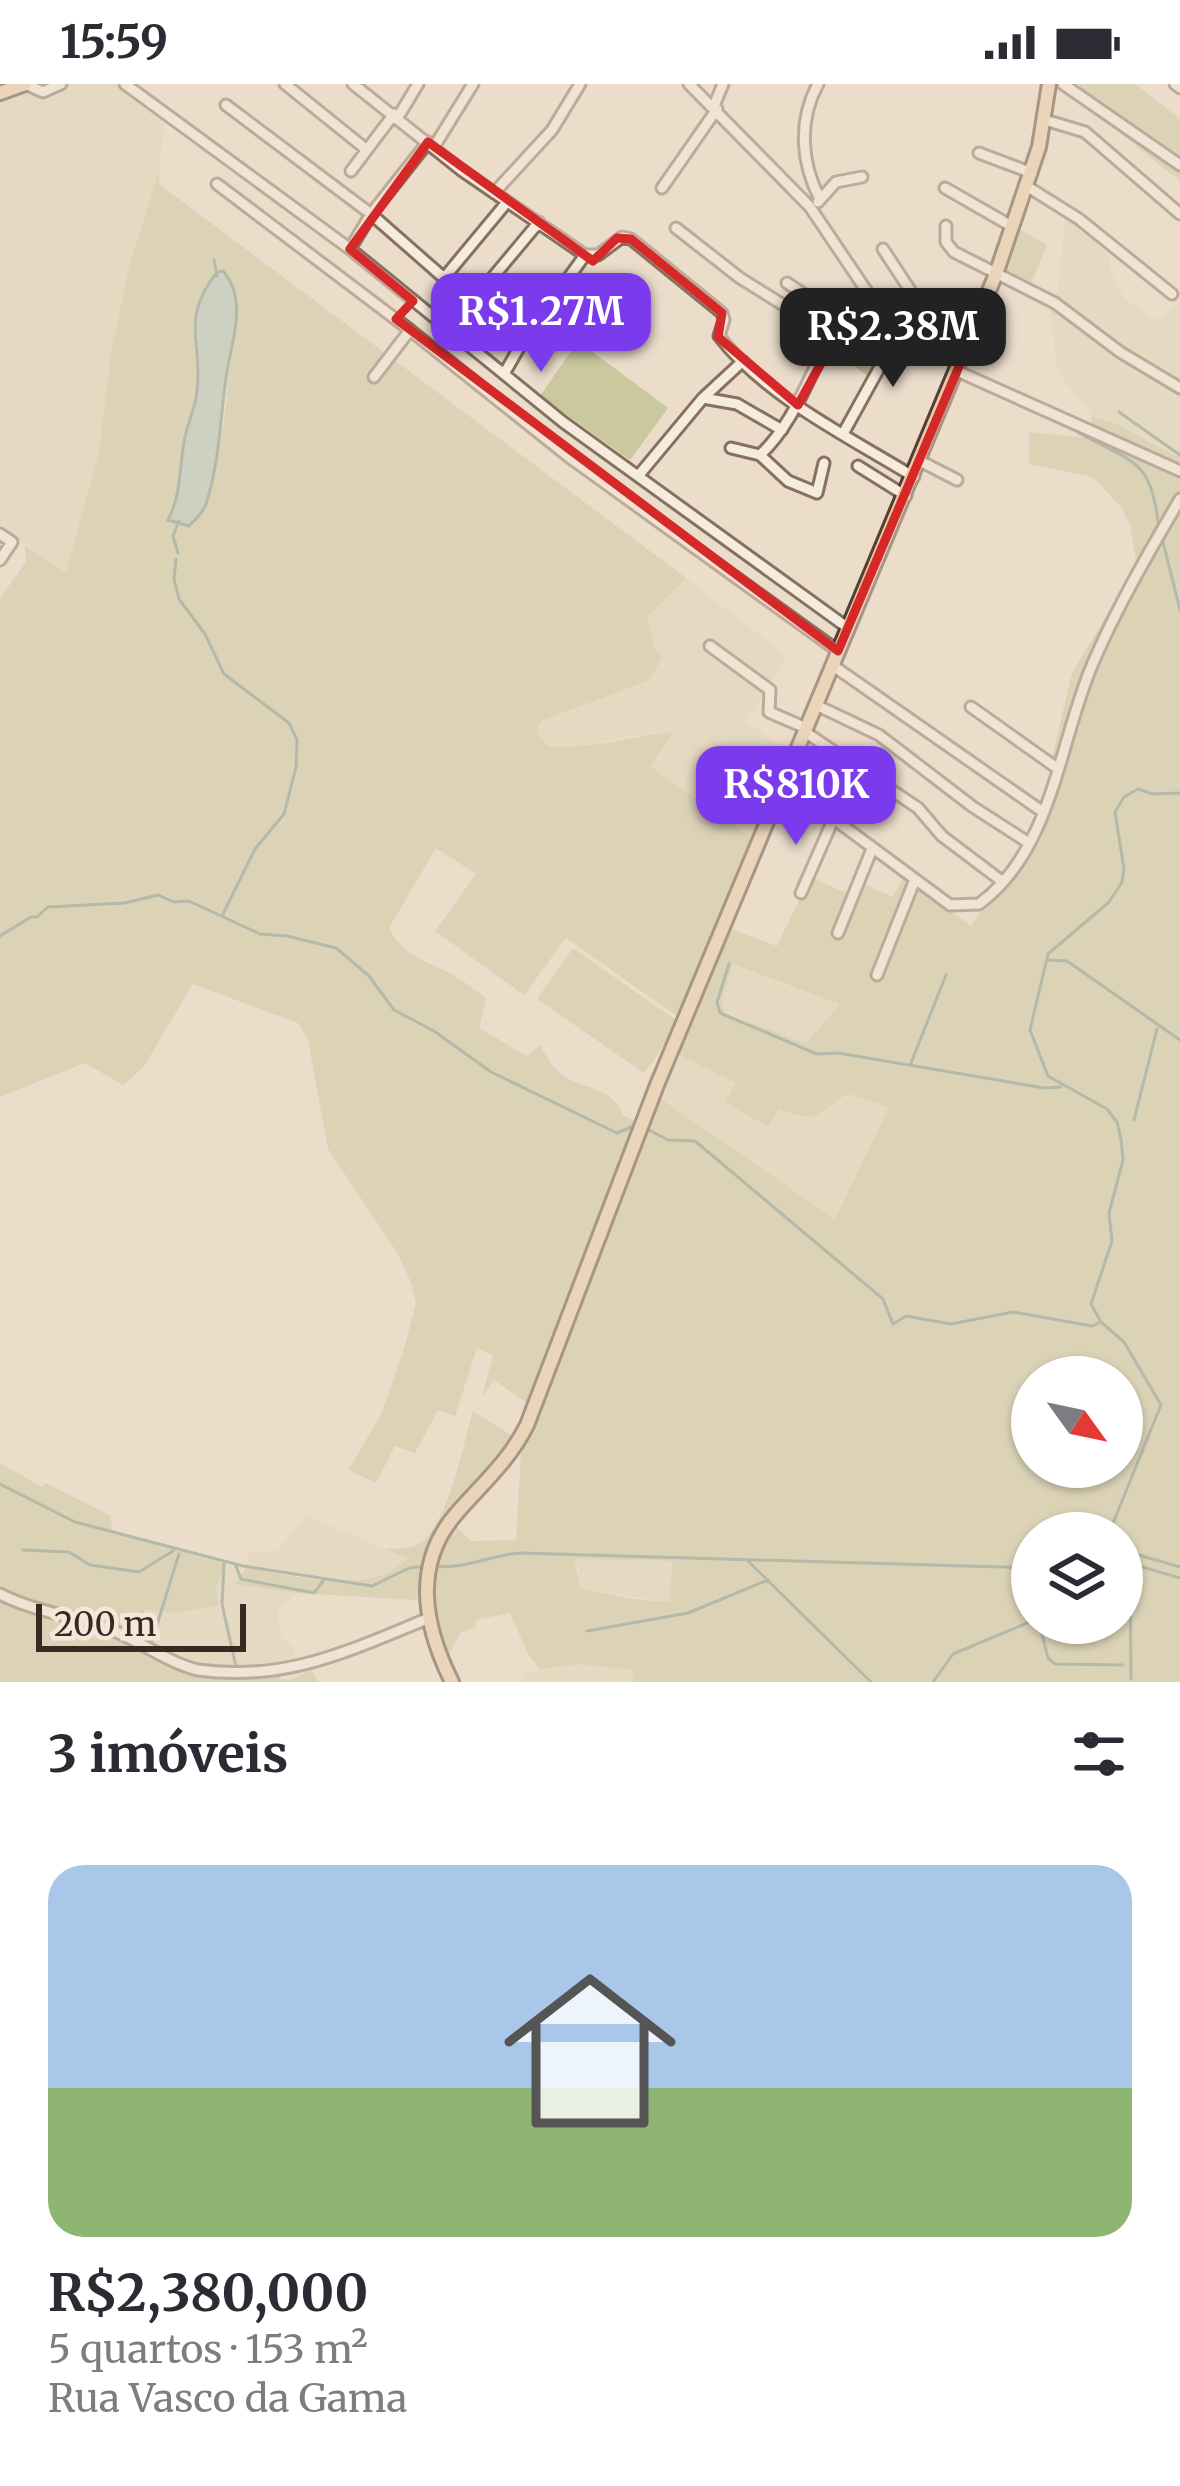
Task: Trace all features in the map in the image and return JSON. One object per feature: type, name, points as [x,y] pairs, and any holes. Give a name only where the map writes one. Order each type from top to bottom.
[{"type":"main road","points":[[0,93],[25,84]]},
{"type":"main road","points":[[452,1682],[427,1619],[428,1577],[438,1541],[510,1456],[526,1425],[657,1084],[996,274],[1030,180],[1045,120],[1048,84]]},
{"type":"street","points":[[25,84],[43,92],[62,84]]},
{"type":"street","points":[[125,84],[350,249],[563,422],[848,628]]},
{"type":"street","points":[[284,84],[367,150]]},
{"type":"street","points":[[351,171],[418,84]]},
{"type":"street","points":[[350,249],[371,214],[431,144],[473,84]]},
{"type":"street","points":[[494,194],[552,130],[580,84]]},
{"type":"street","points":[[689,84],[813,212],[879,310]]},
{"type":"street","points":[[662,188],[716,108],[723,84]]},
{"type":"street","points":[[818,84],[806,116],[804,148],[809,176],[820,199]]},
{"type":"street","points":[[1063,84],[1180,165]]},
{"type":"street","points":[[358,86],[494,194],[585,255],[598,255],[622,237],[631,239],[722,313],[719,336],[743,361],[798,405],[914,477]]},
{"type":"street","points":[[226,105],[371,214],[524,339]]},
{"type":"street","points":[[1045,120],[1085,132],[1180,214]]},
{"type":"street","points":[[979,153],[1030,180],[1172,294]]},
{"type":"street","points":[[813,212],[842,178],[862,177]]},
{"type":"street","points":[[218,184],[569,457],[1043,812]]},
{"type":"street","points":[[945,188],[1013,227]]},
{"type":"street","points":[[444,278],[507,202]]},
{"type":"street","points":[[473,301],[539,222]]},
{"type":"street","points":[[946,226],[950,248],[1055,303],[1120,352],[1180,388]]},
{"type":"street","points":[[676,228],[760,292],[833,336]]},
{"type":"street","points":[[883,249],[925,314],[970,338]]},
{"type":"street","points":[[504,374],[585,255]]},
{"type":"street","points":[[787,283],[842,320]]},
{"type":"street","points":[[760,455],[798,405],[842,320],[856,300],[865,300],[960,364],[1180,471]]},
{"type":"street","points":[[396,319],[413,301]]},
{"type":"street","points":[[844,432],[904,325]]},
{"type":"street","points":[[374,377],[410,330]]},
{"type":"street","points":[[639,475],[703,398],[743,361]]},
{"type":"street","points":[[703,398],[737,404],[782,430]]},
{"type":"street","points":[[731,448],[760,455],[788,481],[817,493],[824,463]]},
{"type":"street","points":[[920,461],[957,480]]},
{"type":"street","points":[[858,466],[906,496]]},
{"type":"street","points":[[784,782],[914,882],[959,907],[980,904],[1003,883],[1029,843],[1094,662],[1180,499]]},
{"type":"street","points":[[674,532],[689,511]]},
{"type":"street","points":[[0,534],[12,542],[0,560]]},
{"type":"street","points":[[710,646],[770,690],[769,712],[806,730],[918,808],[934,829],[1003,883]]},
{"type":"street","points":[[816,705],[879,735],[1029,843]]},
{"type":"street","points":[[971,707],[1057,768]]},
{"type":"street","points":[[801,893],[833,820]]},
{"type":"street","points":[[838,934],[872,849]]},
{"type":"street","points":[[877,975],[914,882]]},
{"type":"street","points":[[0,1594],[50,1615],[117,1632],[197,1670],[256,1676],[296,1673],[427,1619]]},
{"type":"highlighted area","points":[[428,142],[593,261],[617,238],[631,239],[722,313],[718,337],[798,405],[856,300],[963,357],[838,651],[396,319],[413,301],[350,249]]},
{"type":"shaded area","points":[[43,84],[121,84],[165,114],[159,170],[129,267],[111,353],[98,456],[66,573],[0,526],[0,102]]},
{"type":"shaded area","points":[[1066,216],[1108,253],[1125,299],[1157,320],[1180,301],[1177,457],[1115,423],[1092,416],[1058,372],[1048,295],[1057,295]]},
{"type":"shaded area","points":[[223,271],[235,294],[235,333],[211,488],[203,510],[189,526],[168,520],[196,397],[199,304],[217,272]]},
{"type":"shaded area","points":[[686,578],[787,656],[746,721],[792,755],[756,841],[649,765],[672,732],[575,749],[548,746],[536,731],[541,721],[648,681],[655,649],[647,617]]},
{"type":"shaded area","points":[[732,964],[839,1005],[807,1043],[723,1012]]},
{"type":"shaded area","points":[[679,1055],[740,1085],[831,1107],[848,1094],[889,1107],[835,1220],[661,1099]]},
{"type":"shaded area","points":[[306,1516],[409,1559],[380,1579],[353,1582],[246,1568],[250,1552],[277,1551]]},
{"type":"shaded area","points":[[573,1559],[673,1561],[671,1602],[579,1588],[579,1569]]},
{"type":"shaded area","points":[[232,1566],[240,1571],[236,1584],[297,1593],[277,1612],[281,1637],[293,1648],[297,1661],[280,1671],[186,1667],[134,1637],[144,1609],[164,1612],[219,1599],[220,1575]]},
{"type":"shaded area","points":[[552,1665],[634,1670],[634,1682],[525,1682],[523,1674]]},
{"type":"green space","points":[[1079,84],[1135,84],[1180,119],[1180,181],[1087,107]]},
{"type":"green space","points":[[159,170],[159,184],[686,578],[647,617],[655,649],[663,657],[648,681],[541,721],[536,731],[548,746],[563,747],[673,732],[650,766],[756,841],[682,1020],[566,938],[524,995],[435,931],[476,874],[436,848],[389,928],[395,937],[416,957],[486,998],[479,1028],[527,1056],[540,1045],[561,1074],[606,1094],[623,1115],[640,1123],[531,1406],[494,1380],[482,1397],[493,1356],[477,1348],[455,1416],[438,1410],[415,1453],[395,1446],[376,1483],[349,1470],[382,1412],[416,1303],[398,1254],[328,1149],[308,1040],[298,1023],[193,984],[143,1068],[123,1085],[85,1063],[0,1097],[0,598],[26,562],[25,546],[66,572],[98,456],[111,353],[129,267]],"holes":[[[228,275],[236,305],[224,422],[208,496],[200,516],[189,526],[168,520],[178,500],[184,443],[197,392],[193,321]]]},
{"type":"green space","points":[[1019,229],[1047,245],[1031,284],[1002,274]]},
{"type":"green space","points":[[866,303],[899,323],[868,376],[831,350],[843,327],[866,333],[852,324]]},
{"type":"green space","points":[[578,341],[668,408],[630,460],[540,396]]},
{"type":"green space","points":[[1092,416],[1176,456],[1180,451],[1180,1682],[634,1682],[633,1670],[579,1664],[540,1669],[510,1613],[475,1620],[476,1627],[461,1632],[448,1656],[433,1606],[439,1559],[455,1526],[471,1541],[516,1540],[521,1453],[661,1099],[835,1219],[889,1107],[848,1094],[810,1116],[779,1109],[768,1127],[725,1102],[736,1083],[679,1055],[731,929],[777,946],[810,877],[849,894],[857,881],[893,897],[904,876],[971,926],[1049,805],[1050,766],[1072,673],[1123,595],[1136,561],[1130,525],[1121,507],[1093,477],[1029,464],[1029,432],[1088,438]],"holes":[[[733,964],[838,1004],[839,1006],[806,1043],[724,1013],[722,1000]],[[574,1559],[672,1561],[670,1602],[580,1588]]]},
{"type":"green space","points":[[573,948],[680,1023],[644,1073],[537,999]]},
{"type":"green space","points":[[473,1411],[517,1439],[432,1542],[417,1600],[235,1584],[246,1568],[331,1581],[373,1578],[408,1558],[385,1549],[418,1545],[432,1531],[454,1481]]},
{"type":"green space","points":[[0,1463],[111,1516],[112,1531],[226,1564],[216,1587],[219,1605],[174,1613],[145,1609],[135,1638],[186,1667],[280,1671],[281,1679],[291,1680],[311,1670],[319,1682],[0,1682]]},
{"type":"waterway","points":[[214,260],[217,276]]},
{"type":"waterway","points":[[1119,412],[1180,455]]},
{"type":"waterway","points":[[1079,433],[1137,466],[1151,488],[1159,528]]},
{"type":"waterway","points":[[178,553],[173,536],[179,521]]},
{"type":"waterway","points":[[1163,542],[1180,610]]},
{"type":"waterway","points":[[176,559],[179,599],[205,634],[224,674],[289,723],[297,740],[296,767],[284,814],[255,849],[223,914]]},
{"type":"waterway","points":[[1118,1512],[1161,1405],[1124,1342],[1101,1322],[1091,1304],[1112,1241],[1109,1213],[1123,1160],[1121,1139],[1107,1109],[1048,1076],[1030,1030],[1048,954],[1109,902],[1122,882],[1115,812],[1124,797],[1138,789],[1180,793]]},
{"type":"waterway","points":[[0,936],[48,907],[125,903],[158,895],[174,902],[189,901],[260,934],[336,948],[369,976],[394,1010],[434,1031],[491,1072],[617,1133],[636,1125]]},
{"type":"waterway","points":[[1048,960],[1067,961],[1180,1040]]},
{"type":"waterway","points":[[729,964],[717,1002],[720,1013],[817,1054],[838,1053],[1061,1087]]},
{"type":"waterway","points":[[911,1063],[946,975]]},
{"type":"waterway","points":[[1134,1120],[1157,1029]]},
{"type":"waterway","points":[[645,1128],[668,1140],[695,1141],[883,1299],[893,1324],[906,1316],[951,1324],[1013,1312],[1092,1326],[1101,1322]]},
{"type":"waterway","points":[[0,1484],[75,1522],[243,1566],[372,1586],[409,1568],[427,1566]]},
{"type":"waterway","points":[[23,1550],[69,1552],[90,1565],[139,1572],[173,1551]]},
{"type":"waterway","points":[[436,1566],[521,1553],[1011,1567]]},
{"type":"waterway","points":[[151,1644],[179,1554]]},
{"type":"waterway","points":[[1143,1556],[1180,1567]]},
{"type":"waterway","points":[[748,1561],[871,1682]]},
{"type":"waterway","points":[[224,1564],[222,1604],[236,1667]]},
{"type":"waterway","points":[[236,1566],[241,1579],[314,1593],[323,1581]]},
{"type":"waterway","points":[[1143,1567],[1180,1578]]},
{"type":"waterway","points":[[587,1631],[688,1613],[768,1580]]},
{"type":"waterway","points":[[933,1682],[953,1654],[1011,1630]]},
{"type":"waterway","points":[[1044,1644],[1055,1664],[1123,1665]]},
{"type":"waterway","points":[[1131,1644],[1131,1679]]}]
